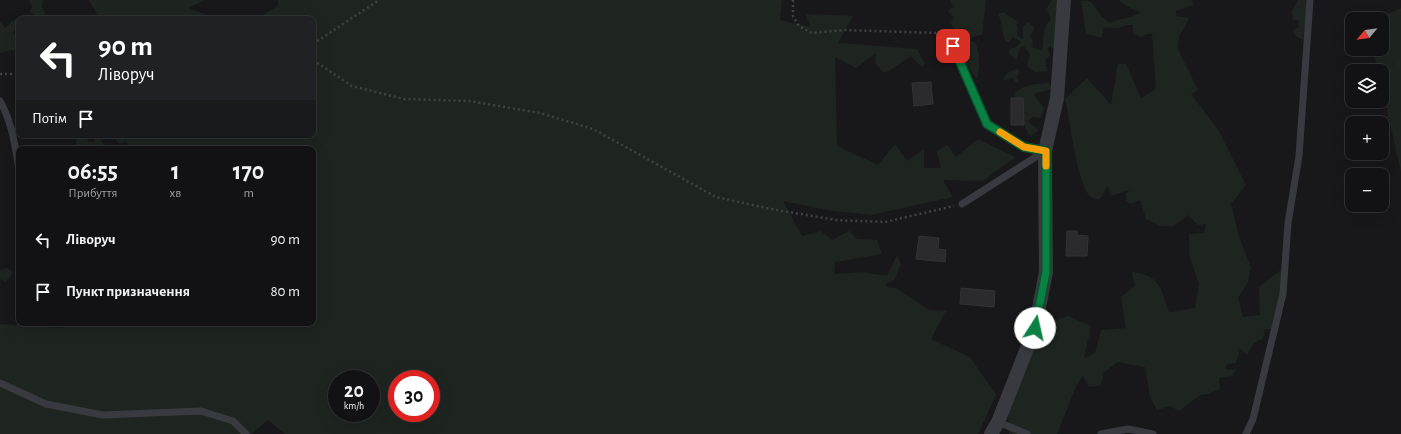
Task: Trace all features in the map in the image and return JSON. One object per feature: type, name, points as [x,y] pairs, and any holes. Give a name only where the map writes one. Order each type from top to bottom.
[{"type":"street","points":[[995,428],[1035,328],[1046,272],[1046,151],[1057,98],[1064,0]]},
{"type":"lane","points":[[1246,434],[1253,419],[1283,294],[1288,223],[1299,156],[1310,0]]},
{"type":"lane","points":[[947,33],[987,124],[1024,147],[1046,151]]},
{"type":"lane","points":[[0,101],[5,110],[12,133],[16,154]]},
{"type":"lane","points":[[962,204],[1046,151]]},
{"type":"lane","points":[[0,383],[46,404],[103,415],[201,411],[233,421],[246,434]]},
{"type":"lane","points":[[995,428],[1027,434]]},
{"type":"lane","points":[[1102,434],[1128,430],[1153,434]]},
{"type":"path","points":[[316,42],[379,0]]},
{"type":"path","points":[[793,0],[793,16],[799,26],[812,33],[844,30],[947,33]]},
{"type":"path","points":[[316,62],[352,86],[389,96],[404,99],[468,101],[512,108],[540,113],[593,129],[716,197],[771,209],[836,220],[885,222],[962,204]]},
{"type":"path","points":[[0,74],[16,74]]},
{"type":"shaded area","points":[[28,0],[43,0],[42,7],[46,15],[37,16],[30,12],[32,6]]},
{"type":"shaded area","points":[[89,0],[205,0],[188,8],[208,16],[98,16]]},
{"type":"shaded area","points":[[278,0],[782,0],[780,20],[810,27],[806,14],[853,16],[838,43],[917,49],[925,64],[922,67],[911,56],[889,71],[883,72],[875,63],[876,53],[856,68],[835,57],[837,146],[878,165],[895,144],[907,161],[924,149],[924,168],[941,168],[937,151],[947,145],[956,157],[978,139],[1015,157],[983,181],[943,180],[953,197],[871,215],[826,210],[783,201],[802,236],[821,231],[832,240],[849,231],[857,239],[877,240],[882,254],[835,262],[834,274],[862,272],[887,276],[897,255],[901,264],[894,280],[885,284],[887,287],[896,288],[929,310],[946,311],[931,339],[970,357],[996,395],[978,434],[285,434],[268,420],[251,434],[0,434],[0,324],[63,328],[65,326],[316,326],[316,146],[129,146],[126,141],[119,144],[114,138],[316,138],[316,16],[261,16],[278,6]]},
{"type":"shaded area","points":[[950,0],[986,0],[982,35],[975,36],[969,40],[975,42],[978,51],[979,65],[977,79],[963,60],[955,56],[950,61],[945,59],[945,54],[958,44],[961,37],[961,27],[956,31],[951,24],[953,18],[948,11],[953,7]]},
{"type":"shaded area","points":[[1052,0],[1059,0],[1056,50],[1050,46],[1048,49],[1050,56],[1045,60],[1047,71],[1035,72],[1027,66],[1030,54],[1024,46],[1020,48],[1016,60],[1008,52],[1021,42],[1013,37],[1009,42],[1006,42],[998,14],[1003,12],[1016,20],[1018,30],[1017,36],[1023,39],[1023,27],[1028,22],[1035,28],[1030,36],[1033,41],[1032,47],[1042,51],[1045,30],[1051,19],[1048,14],[1048,7]]},
{"type":"shaded area","points":[[1120,0],[1192,0],[1193,5],[1176,11],[1176,16],[1189,18],[1179,37],[1178,49],[1198,90],[1191,94],[1219,131],[1246,185],[1231,204],[1239,237],[1251,267],[1248,282],[1238,298],[1243,317],[1260,315],[1259,287],[1282,269],[1281,293],[1271,329],[1265,329],[1263,338],[1254,343],[1247,355],[1240,349],[1236,363],[1227,364],[1225,369],[1236,370],[1232,376],[1219,378],[1220,389],[1200,395],[1179,411],[1170,406],[1157,410],[1150,397],[1145,367],[1118,362],[1104,372],[1101,385],[1089,387],[1083,375],[1075,389],[1057,434],[1009,434],[1008,413],[1044,324],[1068,316],[1091,326],[1084,358],[1095,353],[1101,330],[1126,328],[1121,297],[1135,286],[1132,272],[1148,276],[1158,284],[1169,312],[1195,308],[1199,284],[1189,255],[1189,234],[1204,233],[1206,224],[1198,225],[1188,215],[1174,226],[1160,226],[1146,219],[1140,200],[1130,204],[1126,201],[1126,193],[1130,190],[1111,196],[1108,186],[1100,199],[1093,198],[1089,195],[1085,188],[1077,164],[1065,99],[1087,78],[1111,105],[1118,64],[1126,64],[1141,98],[1156,89],[1152,34],[1147,34],[1141,37],[1133,34],[1133,25],[1127,25],[1119,28],[1104,27],[1102,38],[1086,34],[1081,1],[1090,1],[1102,17],[1110,23],[1141,12],[1134,10],[1120,2]]},
{"type":"shaded area","points":[[1298,0],[1307,0],[1303,39],[1297,37],[1292,30],[1299,27],[1298,20],[1293,20],[1292,11]]},
{"type":"shaded area","points":[[1401,8],[1401,171],[1386,108],[1389,108],[1389,64],[1376,64],[1375,56],[1389,56],[1389,13]]},
{"type":"shaded area","points":[[16,19],[16,30],[13,32],[16,38],[16,50],[0,53],[0,22],[6,28]]},
{"type":"shaded area","points":[[1018,68],[1019,75],[1016,77],[1019,80],[1018,83],[1015,82],[1013,77],[1005,81],[1004,78],[1007,73]]},
{"type":"shaded area","points":[[1049,83],[1052,89],[1033,94],[1044,108],[1041,118],[1033,117],[1027,121],[1039,130],[1031,136],[1024,124],[1023,99],[1016,98],[1014,94],[1026,86]]},
{"type":"shaded area","points":[[77,138],[86,138],[88,141],[94,142],[96,138],[99,138],[103,143],[103,146],[76,146]]},
{"type":"shaded area","points":[[6,268],[13,272],[6,282],[0,279],[0,270]]},
{"type":"building","points":[[931,82],[933,104],[914,106],[912,83]]},
{"type":"building","points":[[1011,98],[1023,98],[1024,125],[1011,125]]},
{"type":"building","points":[[1067,231],[1077,231],[1077,235],[1088,236],[1087,256],[1066,256]]},
{"type":"building","points":[[919,236],[939,238],[938,249],[946,250],[945,262],[916,259]]},
{"type":"building","points":[[961,288],[995,291],[994,307],[960,304]]},
{"type":"slow traffic","points":[[1000,132],[1024,147],[1046,151],[1046,166]]},
{"type":"route","points":[[953,46],[987,124],[1024,147],[1046,151],[1046,272],[1035,328]]}]
